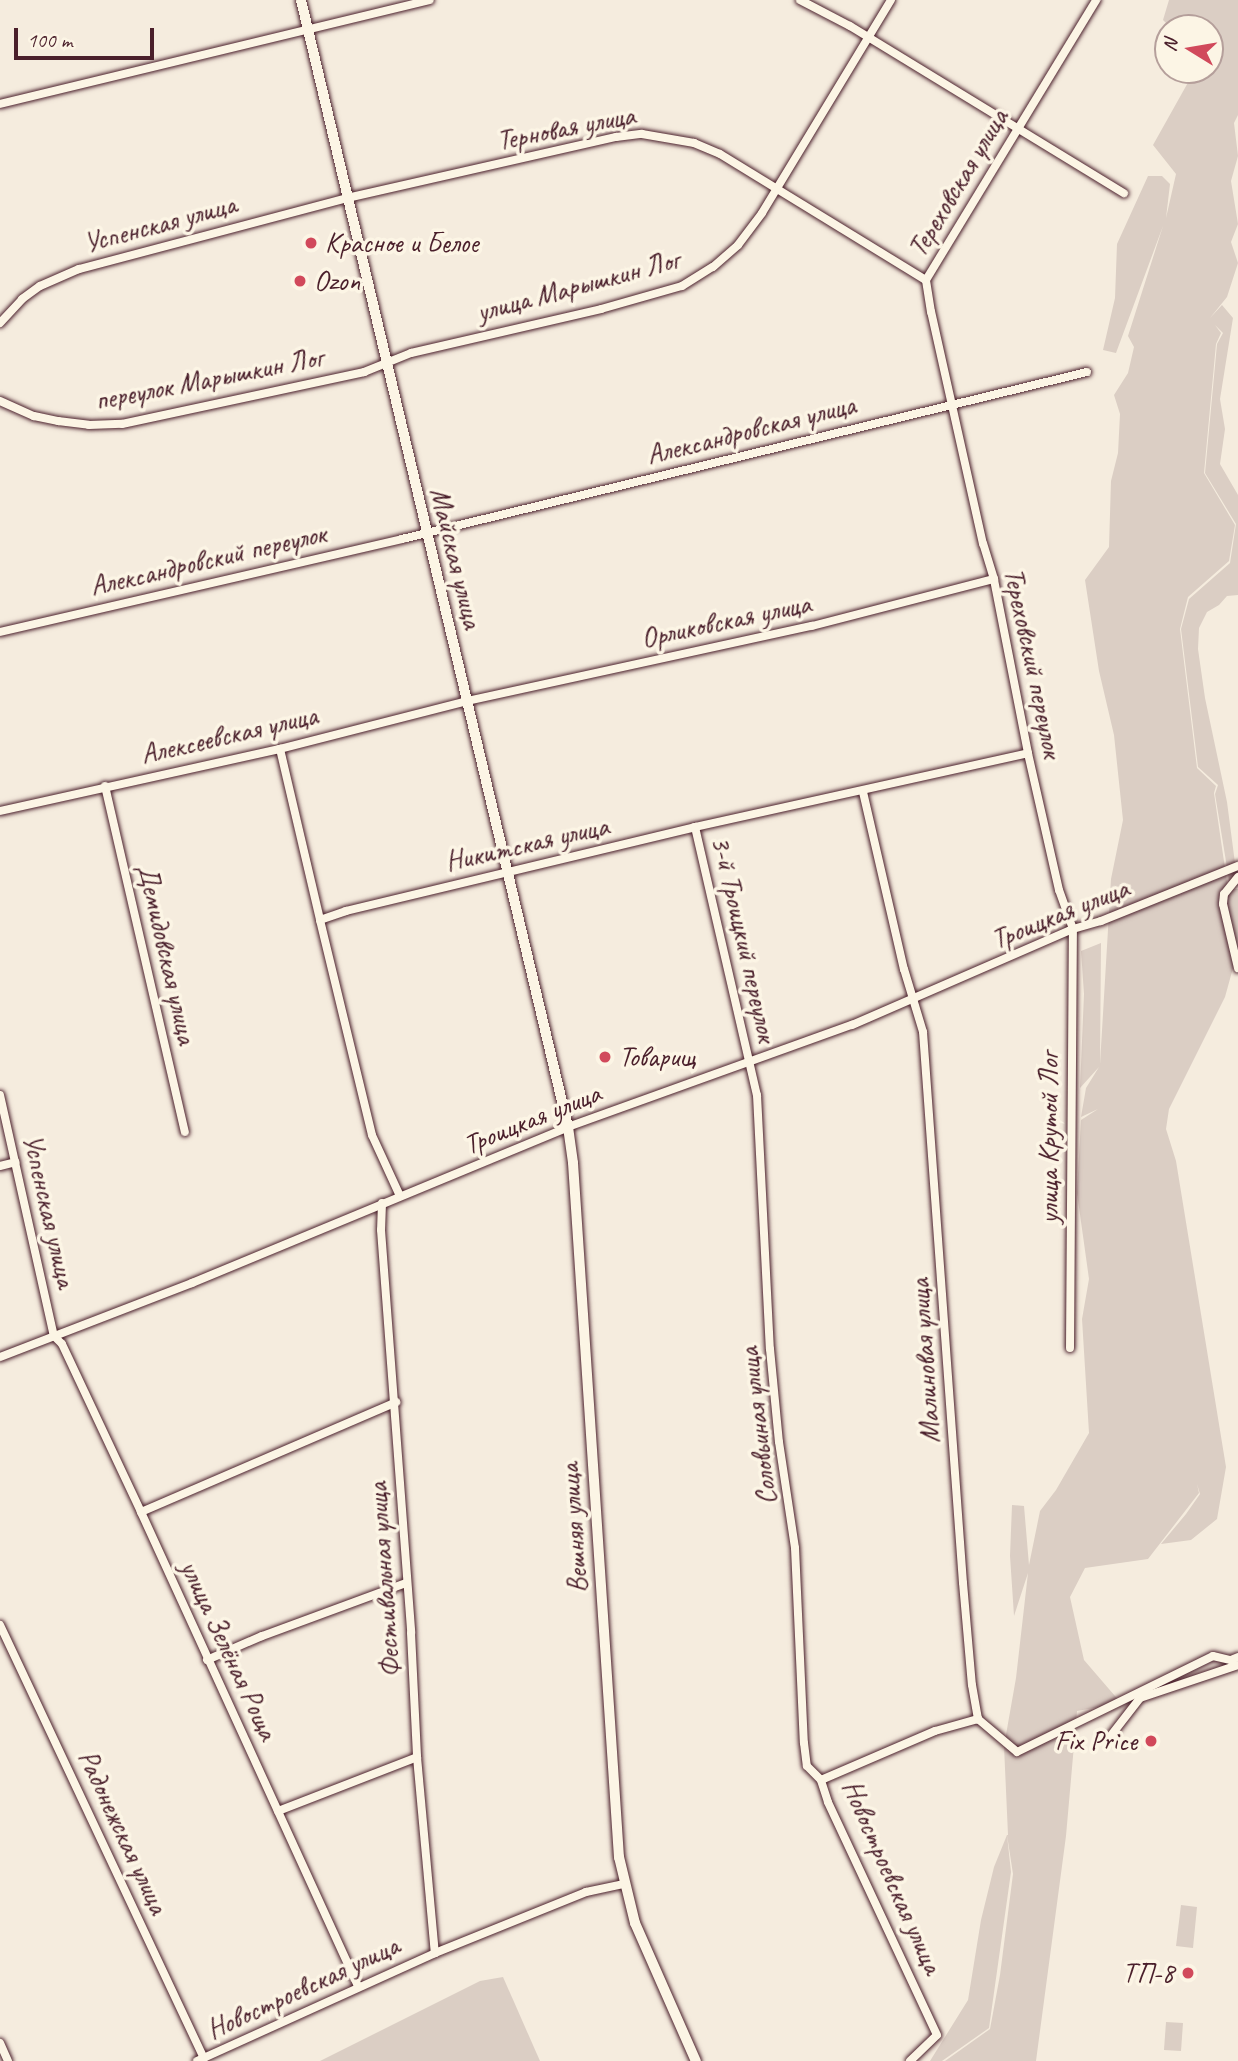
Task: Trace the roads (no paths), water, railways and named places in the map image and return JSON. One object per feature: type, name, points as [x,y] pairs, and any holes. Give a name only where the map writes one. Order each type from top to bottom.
[{"type":"street","name":"Майская улица","points":[[300,0],[568,1127]]},
{"type":"street","points":[[0,104],[430,0]]},
{"type":"street","points":[[800,0],[868,38],[1124,193]]},
{"type":"street","name":"улица Марышкин Лог","points":[[386,363],[411,352],[601,309],[682,286],[713,267],[738,245],[776,188],[891,0]]},
{"type":"street","name":"Тереховская улица","points":[[953,405],[926,280],[1096,0]]},
{"type":"street","name":"Терновая улица","points":[[347,198],[616,137],[642,134],[694,143],[720,154],[926,280]]},
{"type":"street","name":"Успенская улица","points":[[0,323],[22,299],[40,286],[79,269],[347,198]]},
{"type":"street","name":"переулок Марышкин Лог","points":[[0,401],[34,416],[58,421],[89,425],[122,424],[364,372],[386,363]]},
{"type":"street","name":"Александровская улица","points":[[426,532],[1087,372]]},
{"type":"street","name":"Тереховский переулок","points":[[953,405],[983,544],[994,579],[1028,753],[1059,890],[1073,929]]},
{"type":"street","name":"Александровский переулок","points":[[0,632],[426,532]]},
{"type":"street","name":"Орликовская улица","points":[[467,702],[812,626],[994,579]]},
{"type":"street","name":"Алексеевская улица","points":[[0,811],[280,749],[467,702]]},
{"type":"street","points":[[280,749],[372,1135],[400,1196]]},
{"type":"street","name":"Никитская улица","points":[[320,920],[346,911],[695,827],[863,792],[1028,753]]},
{"type":"street","name":"Демидовская улица","points":[[105,786],[185,1132]]},
{"type":"street","name":"Малиновая улица","points":[[863,792],[923,1032],[946,1366],[972,1685],[978,1719]]},
{"type":"street","name":"3-й Троицкий переулок","points":[[695,827],[750,1060]]},
{"type":"street","name":"Троицкая улица","points":[[0,1357],[192,1283],[568,1127],[914,1000],[1073,929],[1238,866]]},
{"type":"street","points":[[1238,877],[1224,894],[1223,904],[1238,968]]},
{"type":"street","name":"улица Крутой Лог","points":[[1070,1348],[1073,929]]},
{"type":"street","name":"Соловьиная улица","points":[[750,1060],[762,1148],[762,1207],[779,1442],[795,1548],[804,1743],[807,1766],[821,1780]]},
{"type":"street","name":"Успенская улица","points":[[0,1095],[54,1336]]},
{"type":"street","name":"Вешняя улица","points":[[568,1127],[573,1163],[616,1828],[624,1884],[635,1923],[696,2061]]},
{"type":"street","points":[[0,1166],[16,1162]]},
{"type":"street","name":"Фестивальная улица","points":[[382,1203],[381,1230],[396,1402],[417,1756],[435,1953]]},
{"type":"street","name":"улица Зелёная Роща","points":[[54,1336],[62,1344],[141,1512],[358,1986]]},
{"type":"street","points":[[141,1512],[396,1402]]},
{"type":"street","points":[[207,1660],[262,1636],[406,1583]]},
{"type":"street","name":"Радонежская улица","points":[[0,1625],[201,2060]]},
{"type":"street","points":[[978,1719],[1017,1752],[1213,1656],[1231,1660],[1238,1657]]},
{"type":"street","points":[[1109,1738],[1140,1698],[1238,1665]]},
{"type":"street","name":"Новостроевская улица","points":[[910,2061],[937,2035],[828,1802],[821,1780],[935,1731],[978,1719]]},
{"type":"street","points":[[278,1811],[417,1756]]},
{"type":"street","name":"Новостроевская улица","points":[[201,2060],[435,1953],[586,1892],[624,1884]]},
{"type":"street","points":[[0,2043],[8,2061]]},
{"type":"place","name":"Красное и Белое","points":[[311,243]]},
{"type":"place","name":"Ozon","points":[[300,281]]},
{"type":"place","name":"Товарищ","points":[[605,1057]]},
{"type":"place","name":"Fix Price","points":[[1151,1741]]},
{"type":"place","name":"ТП-8","points":[[1188,1973]]}]
